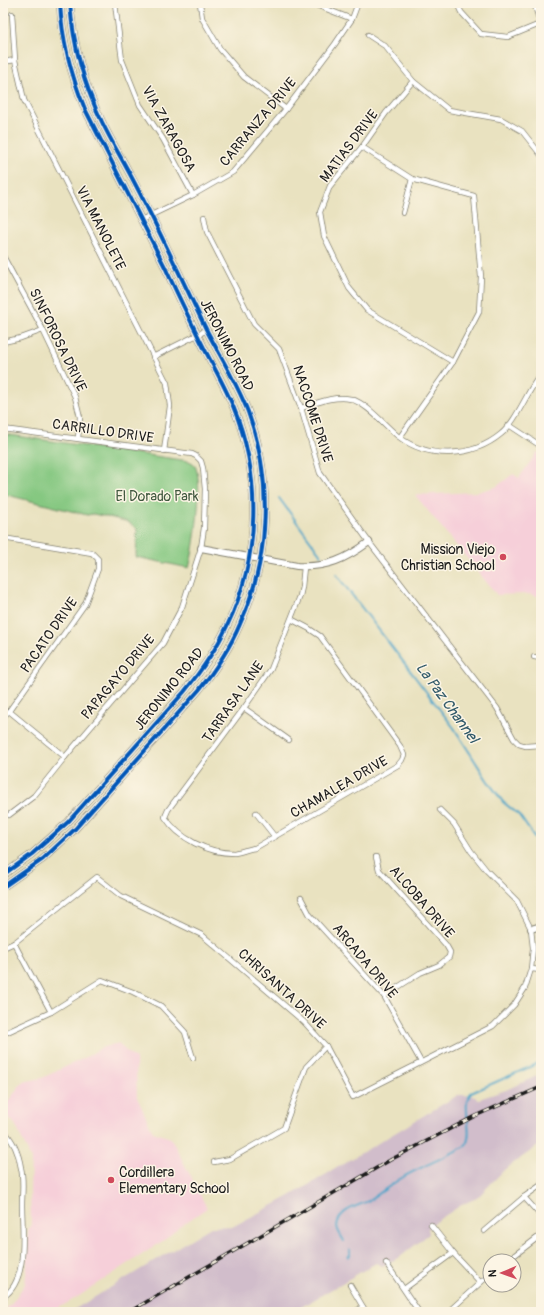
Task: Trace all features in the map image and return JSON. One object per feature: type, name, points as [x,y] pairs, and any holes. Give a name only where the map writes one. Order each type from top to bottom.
[{"type":"main road","name":"JERONIMO ROAD","points":[[3,875],[32,854],[68,822],[202,670],[227,626],[238,598],[249,557],[253,527],[253,499],[250,465],[240,424],[230,398],[88,115],[79,94],[65,48],[60,3]]},
{"type":"main road","name":"JERONIMO ROAD","points":[[3,887],[43,859],[75,829],[199,690],[214,670],[240,624],[252,590],[260,560],[264,532],[263,475],[253,429],[243,401],[151,215],[102,121],[89,92],[76,46],[70,3]]},
{"type":"street","name":"VIA ZARAGOSA","points":[[115,3],[122,60],[140,105],[163,139],[193,195]]},
{"type":"street","points":[[200,3],[202,18],[220,49],[244,77],[286,109]]},
{"type":"street","points":[[311,3],[352,19]]},
{"type":"street","name":"CARRANZA DRIVE","points":[[141,220],[193,195],[233,172],[286,109],[335,44],[352,19],[358,3]]},
{"type":"street","points":[[457,3],[461,12],[481,34],[508,37],[541,24],[534,3]]},
{"type":"street","name":"VIA MANOLETE","points":[[12,14],[15,60],[24,100],[167,383],[170,403],[164,451]]},
{"type":"street","points":[[368,35],[385,46],[413,82],[449,110],[500,119],[522,131],[541,155]]},
{"type":"street","points":[[3,62],[15,60]]},
{"type":"street","name":"MATIAS DRIVE","points":[[413,82],[386,113],[362,147],[330,186],[320,212],[324,236],[349,288],[367,310],[453,362]]},
{"type":"street","points":[[362,147],[412,179],[474,196],[481,277],[478,312],[453,362],[400,438]]},
{"type":"street","points":[[403,213],[412,179]]},
{"type":"street","name":"NACCOME DRIVE","points":[[204,217],[207,232],[254,324],[279,349],[301,408],[320,473],[369,542],[497,708],[518,744],[526,746],[541,745]]},
{"type":"street","name":"SINFOROSA DRIVE","points":[[3,256],[43,330],[75,397],[80,417],[78,438]]},
{"type":"street","points":[[3,342],[22,338],[43,330]]},
{"type":"street","points":[[153,357],[207,330]]},
{"type":"street","points":[[301,408],[331,399],[341,398],[351,400],[365,407],[400,438],[414,447],[422,450],[439,452],[467,451],[484,445],[501,434],[509,426],[535,381],[541,374]]},
{"type":"street","points":[[509,426],[541,446]]},
{"type":"street","name":"CARRILLO DRIVE","points":[[3,429],[192,454],[199,459]]},
{"type":"street","name":"PAPAGAYO DRIVE","points":[[9,815],[34,796],[65,756],[163,643],[182,607],[201,548],[204,528],[205,489],[203,468],[199,459]]},
{"type":"street","name":"PACATO DRIVE","points":[[3,538],[83,550],[92,553],[98,559],[98,569],[85,604],[9,711],[3,717]]},
{"type":"street","points":[[201,548],[304,567],[321,566],[340,560],[349,556],[369,542]]},
{"type":"street","name":"TARRASA LANE","points":[[165,817],[168,810],[271,670],[302,587],[304,567]]},
{"type":"street","name":"CHAMALEA DRIVE","points":[[165,817],[169,823],[189,840],[204,848],[235,853],[255,848],[275,837],[398,765],[402,760],[404,755],[400,746],[320,636],[291,619]]},
{"type":"street","points":[[534,657],[541,658]]},
{"type":"street","points":[[244,708],[290,740]]},
{"type":"street","points":[[9,711],[65,756]]},
{"type":"street","points":[[440,810],[454,824],[471,851],[487,871],[517,901],[531,928],[541,926]]},
{"type":"street","points":[[256,813],[275,837]]},
{"type":"street","name":"ALCOBA DRIVE","points":[[376,857],[379,870],[446,945],[450,952],[449,957],[440,965],[420,973],[384,996]]},
{"type":"street","name":"CHRISANTA DRIVE","points":[[3,948],[14,944],[97,877],[121,896],[202,934],[304,1022],[326,1046],[352,1097],[493,1026],[514,1005],[525,988],[531,969],[533,948],[531,928]]},
{"type":"street","name":"ARCADA DRIVE","points":[[301,898],[310,915],[384,996],[421,1062]]},
{"type":"street","points":[[14,944],[51,1012]]},
{"type":"street","points":[[531,969],[541,970]]},
{"type":"street","points":[[3,1034],[51,1012],[102,980],[133,992],[161,1006],[185,1032],[193,1058]]},
{"type":"street","points":[[214,1162],[230,1159],[284,1128],[306,1067],[326,1046]]},
{"type":"street","points":[[3,1130],[16,1150],[22,1170],[22,1260],[19,1275],[14,1287],[3,1297]]},
{"type":"street","points":[[484,1231],[524,1197],[541,1185]]},
{"type":"street","points":[[524,1197],[541,1216]]},
{"type":"street","points":[[431,1225],[453,1253],[480,1282],[448,1312]]},
{"type":"street","points":[[518,1253],[541,1235]]},
{"type":"street","points":[[404,1289],[453,1253]]},
{"type":"street","points":[[386,1263],[419,1312]]},
{"type":"street","points":[[350,1285],[366,1312]]},
{"type":"street","points":[[355,1312],[363,1307]]},
{"type":"shaded area","name":"Mission Viejo Christian School","points":[[537,452],[541,454],[541,597],[529,594],[497,595],[415,495],[477,492],[496,487],[513,474],[519,478]]},
{"type":"shaded area","name":"Cordillera Elementary School","points":[[118,1044],[136,1059],[137,1097],[153,1132],[171,1138],[207,1208],[152,1248],[76,1298],[51,1312],[9,1312],[7,1307],[11,1304],[25,1284],[28,1231],[31,1224],[31,1159],[15,1124],[3,1113],[3,1109],[22,1082],[42,1078],[86,1057],[101,1048]]},
{"type":"shaded area","points":[[541,1074],[541,1144],[505,1169],[477,1198],[463,1204],[435,1222],[428,1228],[429,1234],[400,1257],[382,1266],[376,1263],[293,1312],[70,1312],[211,1227],[234,1226],[290,1196],[458,1095],[470,1095],[479,1099],[506,1090]]},
{"type":"green space","name":"El Dorado Park","points":[[3,434],[189,461],[193,463],[197,472],[199,484],[199,499],[196,531],[189,568],[136,557],[137,529],[128,522],[93,514],[87,515],[3,494]]},
{"type":"waterway","name":"La Paz Channel","points":[[279,498],[321,555]]},
{"type":"waterway","name":"La Paz Channel","points":[[336,574],[454,728],[503,802],[519,815],[537,841],[541,844]]},
{"type":"waterway","points":[[344,1241],[337,1225],[340,1217],[347,1210],[370,1200],[405,1176],[465,1146],[469,1134],[467,1105],[468,1098],[471,1093],[541,1062]]},
{"type":"waterway","points":[[348,1257],[350,1255],[350,1250]]},
{"type":"railway","points":[[129,1312],[392,1159],[475,1116],[541,1087]]},
{"type":"cycle path","points":[[3,875],[32,854],[68,822],[184,692],[202,668],[223,635],[238,600],[246,573],[251,545],[253,517],[253,488],[249,460],[233,406],[85,109],[75,83],[68,57],[60,3]]},
{"type":"cycle path","points":[[3,887],[43,859],[75,829],[211,675],[232,642],[250,599],[257,573],[265,519],[262,465],[248,412],[239,391],[206,329],[151,215],[109,136],[96,108],[80,64],[71,18],[70,3]]},
{"type":"place","name":"Mission Viejo Christian School","points":[[503,557]]},
{"type":"place","name":"Cordillera Elementary School","points":[[111,1180]]}]
